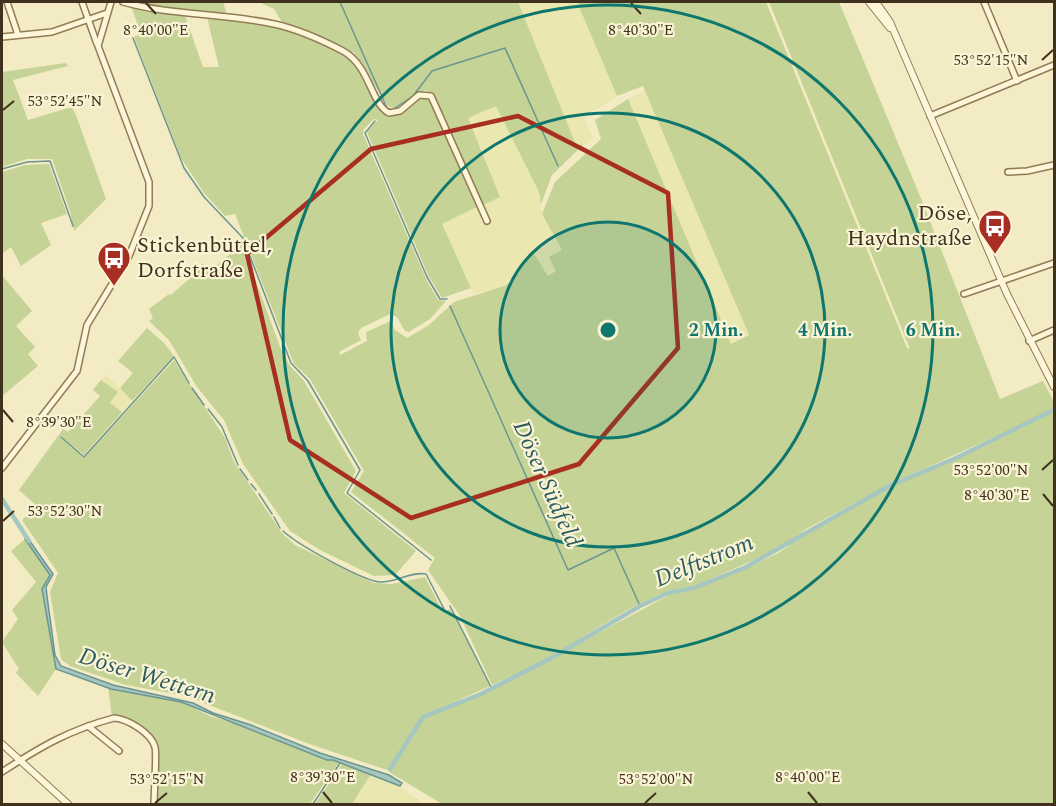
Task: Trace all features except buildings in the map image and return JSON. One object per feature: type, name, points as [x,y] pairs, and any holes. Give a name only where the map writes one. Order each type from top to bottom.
[{"type":"street","points":[[7,2],[18,35]]},
{"type":"street","points":[[2,468],[76,370],[87,325],[121,271],[140,232],[149,206],[150,185],[82,2]]},
{"type":"street","points":[[98,46],[111,2]]},
{"type":"street","points":[[123,2],[159,11],[254,20],[294,30],[351,57],[367,75],[382,108],[389,113],[400,111],[419,95],[431,96],[487,221]]},
{"type":"street","points":[[869,2],[890,28],[1002,282],[1054,388]]},
{"type":"street","points":[[876,2],[890,22],[890,28]]},
{"type":"street","points":[[984,2],[1017,81]]},
{"type":"street","points":[[2,37],[52,32],[107,13]]},
{"type":"street","points":[[930,116],[1054,65]]},
{"type":"street","points":[[1008,172],[1028,171],[1054,165]]},
{"type":"street","points":[[964,294],[1054,263]]},
{"type":"street","points":[[1029,341],[1054,330]]},
{"type":"street","points":[[2,772],[51,740],[88,726],[122,718],[148,737],[155,748],[154,804]]},
{"type":"street","points":[[88,726],[119,751]]},
{"type":"street","points":[[2,744],[68,804]]},
{"type":"highlighted area","points":[[518,116],[668,193],[678,348],[579,464],[411,518],[290,440],[247,254],[371,149]]},
{"type":"shaded area","points":[[517,2],[577,2],[617,96],[584,117],[593,139],[583,145],[576,146]]},
{"type":"shaded area","points":[[645,90],[749,336],[730,345],[628,99]]},
{"type":"shaded area","points":[[496,105],[539,192],[542,214],[562,250],[557,271],[549,276],[533,253],[512,281],[504,286],[474,294],[442,224],[500,197],[468,118]]},
{"type":"shaded area","points":[[106,374],[132,401],[122,412],[93,390]]},
{"type":"shaded area","points":[[371,774],[398,785],[424,804],[352,804]]},
{"type":"green space","points":[[141,2],[223,2],[227,15],[178,11],[140,4]]},
{"type":"green space","points":[[259,2],[518,2],[576,145],[583,145],[552,175],[541,204],[539,192],[496,106],[468,118],[500,197],[481,206],[435,96],[426,90],[394,108],[388,106],[354,53],[283,24],[274,9]]},
{"type":"green space","points":[[577,2],[766,2],[907,348],[910,349],[769,2],[839,2],[918,191],[1000,399],[1043,381],[1054,402],[1054,410],[888,485],[806,529],[779,549],[692,587],[658,595],[547,659],[492,685],[460,616],[428,570],[435,558],[351,492],[364,471],[310,379],[294,364],[235,214],[225,216],[204,193],[181,158],[134,37],[141,34],[131,6],[185,16],[203,67],[219,67],[207,17],[265,25],[308,37],[345,54],[362,72],[384,114],[400,112],[424,96],[434,104],[477,207],[442,224],[471,288],[442,298],[428,275],[367,132],[378,120],[374,119],[364,129],[363,134],[427,281],[438,300],[446,301],[430,319],[409,332],[405,331],[397,317],[390,314],[361,328],[358,333],[361,340],[339,352],[340,355],[367,341],[366,332],[391,321],[395,330],[407,338],[429,325],[454,302],[504,286],[512,281],[533,252],[548,276],[556,271],[549,257],[562,250],[542,214],[555,182],[601,139],[595,120],[628,99],[731,344],[749,335],[643,86],[617,96]]},
{"type":"green space","points":[[66,63],[68,66],[13,80],[28,120],[72,107],[76,115],[106,199],[74,231],[70,211],[52,159],[27,159],[2,167],[2,72]]},
{"type":"green space","points":[[49,164],[67,214],[41,223],[51,245],[21,266],[11,247],[2,254],[2,172],[25,165]]},
{"type":"green space","points":[[242,243],[280,347],[290,366],[304,381],[356,471],[344,493],[416,551],[395,575],[374,576],[320,550],[290,531],[243,464],[224,420],[197,387],[169,340],[149,321],[153,318],[149,309],[169,294],[171,295],[201,268],[202,263],[210,272]]},
{"type":"green space","points":[[2,275],[32,311],[16,326],[35,347],[28,354],[38,366],[2,396]]},
{"type":"green space","points":[[147,328],[164,343],[174,356],[132,401],[120,388],[133,373],[118,361]]},
{"type":"green space","points":[[174,360],[225,438],[234,462],[282,533],[295,545],[374,583],[392,584],[425,577],[443,612],[450,609],[456,618],[490,686],[421,717],[387,770],[312,745],[186,696],[126,685],[70,666],[61,659],[50,592],[58,573],[22,520],[37,506],[19,490],[63,429],[68,432],[100,396],[93,390],[101,380],[118,392],[110,403],[122,412],[84,455],[60,437],[84,458]]},
{"type":"green space","points":[[1054,412],[1054,804],[442,804],[389,772],[423,718],[481,696],[673,593],[694,590],[754,565],[780,552],[809,531],[893,486],[980,449]]},
{"type":"green space","points":[[25,539],[50,575],[42,589],[56,669],[38,696],[16,673],[19,669],[2,642],[18,619],[12,610],[36,582],[11,551]]},
{"type":"green space","points":[[108,687],[181,702],[210,716],[248,727],[339,762],[310,804],[155,804],[156,748],[139,727],[120,715],[112,717]]},
{"type":"green space","points":[[342,764],[371,774],[352,804],[315,804]]},
{"type":"water","points":[[27,537],[53,574],[46,587],[55,655],[61,666],[113,685],[193,703],[213,713],[251,725],[320,753],[389,775],[402,783],[400,786],[333,760],[327,760],[181,702],[111,689],[56,669],[42,589],[50,575],[25,539]]},
{"type":"waterway","points":[[340,2],[387,108],[392,110],[413,96],[432,71],[505,48],[558,166]]},
{"type":"waterway","points":[[133,38],[184,168],[204,197],[243,238],[291,363],[308,381],[360,470],[347,493],[431,560]]},
{"type":"waterway","name":"Döser Südfeld","points":[[375,121],[365,133],[427,277],[440,299],[447,299]]},
{"type":"waterway","points":[[2,169],[27,162],[50,161],[73,226]]},
{"type":"waterway","name":"Döser Südfeld","points":[[450,306],[568,570],[614,548],[640,606]]},
{"type":"waterway","points":[[61,437],[84,457],[174,357],[189,383]]},
{"type":"waterway","points":[[192,388],[204,405]]},
{"type":"waterway","points":[[208,409],[222,427],[238,465]]},
{"type":"waterway","name":"Delftstrom","points":[[390,769],[423,717],[481,694],[553,657],[640,606],[668,593],[694,588],[746,567],[889,486],[956,458],[1054,410]]},
{"type":"waterway","points":[[240,469],[248,480]]},
{"type":"waterway","points":[[251,484],[256,490]]},
{"type":"waterway","points":[[259,494],[272,514]]},
{"type":"waterway","name":"Döser Wettern","points":[[2,499],[29,541]]},
{"type":"waterway","points":[[274,517],[280,528]]},
{"type":"waterway","points":[[283,531],[330,561],[370,580],[385,582],[415,574],[426,574],[444,609]]},
{"type":"waterway","points":[[450,606],[491,687]]},
{"type":"waterway","points":[[313,804],[340,763]]},
{"type":"place","name":"Döse, Haydnstraße","points":[[995,255]]},
{"type":"place","name":"Stickenbüttel, Dorfstraße","points":[[114,287]]}]
